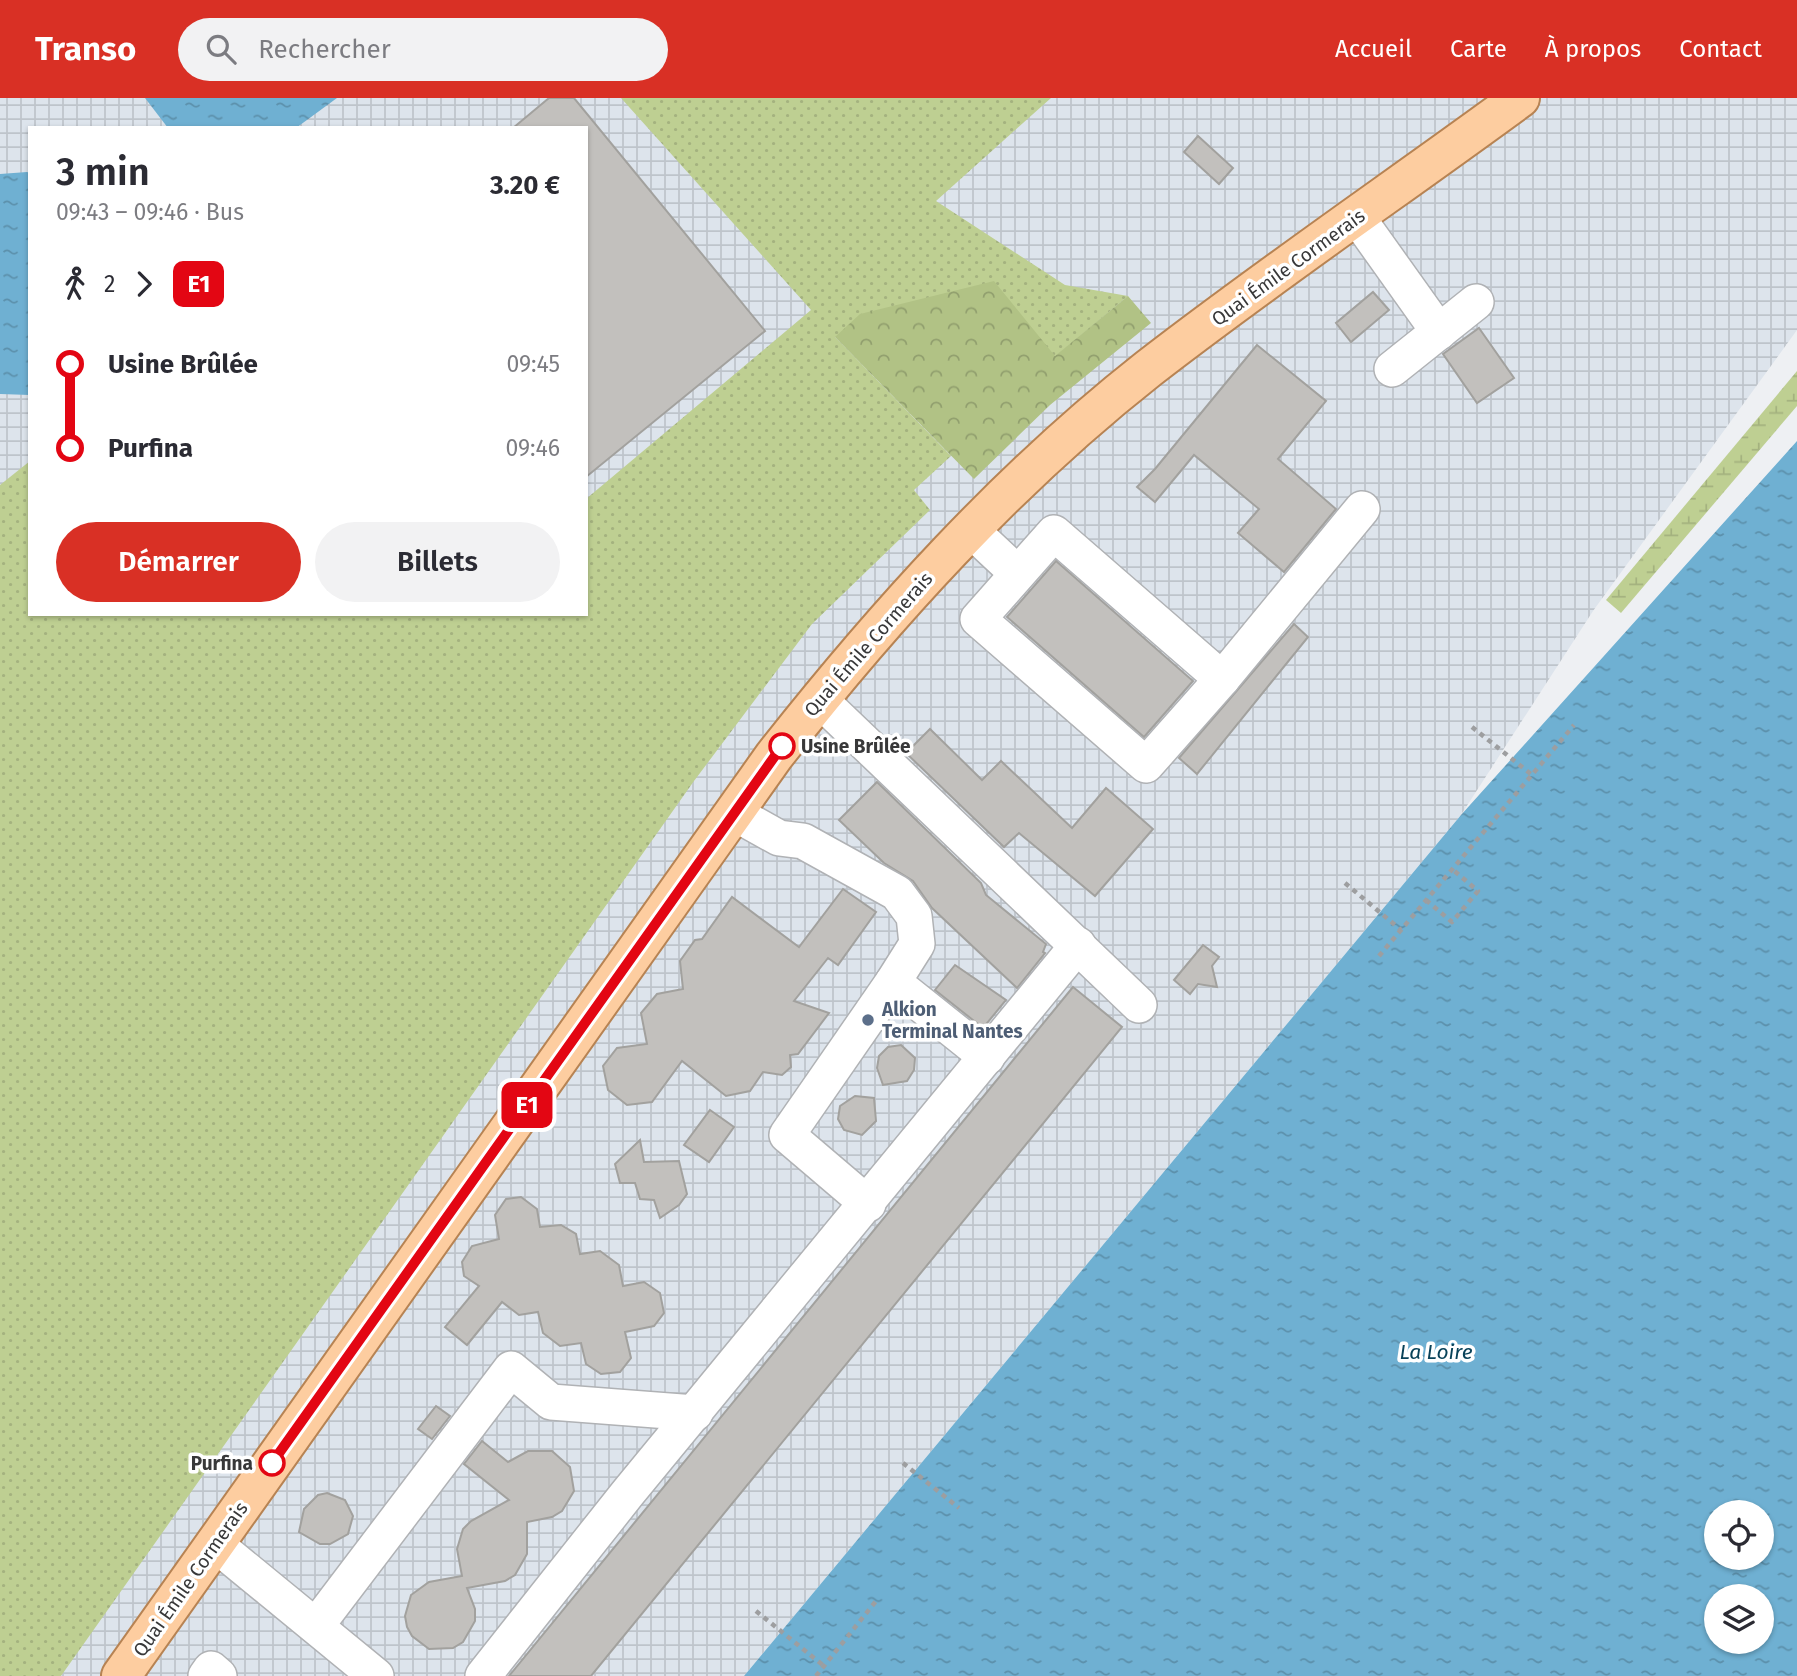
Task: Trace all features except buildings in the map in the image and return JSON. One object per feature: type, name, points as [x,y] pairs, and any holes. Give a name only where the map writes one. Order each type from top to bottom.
[{"type":"main road","name":"Quai Émile Cormerais","points":[[121,1676],[734,813],[819,699],[896,607],[1057,448],[1147,370],[1520,98]]},
{"type":"lane","points":[[1357,217],[1439,332]]},
{"type":"lane","points":[[1392,369],[1476,302]]},
{"type":"lane","points":[[1222,679],[1054,533],[978,619],[1146,765],[1222,679],[1362,509]]},
{"type":"lane","points":[[971,530],[1017,573]]},
{"type":"lane","points":[[819,699],[1139,1005]]},
{"type":"lane","points":[[734,813],[779,838],[803,841],[897,893],[914,916],[917,944],[787,1135],[868,1204]]},
{"type":"lane","points":[[482,1676],[1078,945]]},
{"type":"lane","points":[[893,982],[986,1057]]},
{"type":"lane","points":[[316,1626],[511,1369],[551,1402],[695,1413]]},
{"type":"lane","points":[[215,1544],[376,1676]]},
{"type":"lane","points":[[206,1676],[211,1669],[219,1676]]},
{"type":"path","points":[[1379,956],[1574,725]]},
{"type":"path","points":[[1472,727],[1532,775]]},
{"type":"path","points":[[1426,900],[1452,922],[1478,891],[1452,869]]},
{"type":"path","points":[[1345,883],[1401,930]]},
{"type":"path","points":[[903,1462],[959,1507]]},
{"type":"path","points":[[816,1676],[876,1601]]},
{"type":"path","points":[[756,1611],[824,1666]]},
{"type":"shaded area","points":[[0,98],[1797,98],[1797,330],[1593,611],[1461,815],[744,1676],[0,1676]]},
{"type":"green space","points":[[621,98],[1051,98],[936,201],[1065,285],[1128,296],[1056,356],[835,337],[951,456],[914,490],[930,510],[812,624],[694,781],[61,1676],[0,1676],[0,485],[28,463],[28,616],[588,616],[588,497],[811,310]]},
{"type":"green space","points":[[994,281],[1055,356],[1128,296],[1151,323],[1050,405],[974,479],[835,337],[860,314]]},
{"type":"green space","points":[[1797,371],[1797,406],[1621,613],[1606,600]]},
{"type":"water","points":[[145,98],[337,98],[299,126],[166,126]]},
{"type":"water","points":[[28,172],[28,395],[0,394],[0,174]]},
{"type":"water","name":"La Loire","points":[[1797,441],[1797,1676],[744,1676],[1461,815]]},
{"type":"bus line","name":"E1","points":[[272,1463],[782,746]]},
{"type":"place","name":"Usine Brûlée","points":[[782,746]]},
{"type":"place","name":"Alkion Terminal Nantes","points":[[868,1020]]},
{"type":"place","name":"Purfina","points":[[272,1463]]}]
